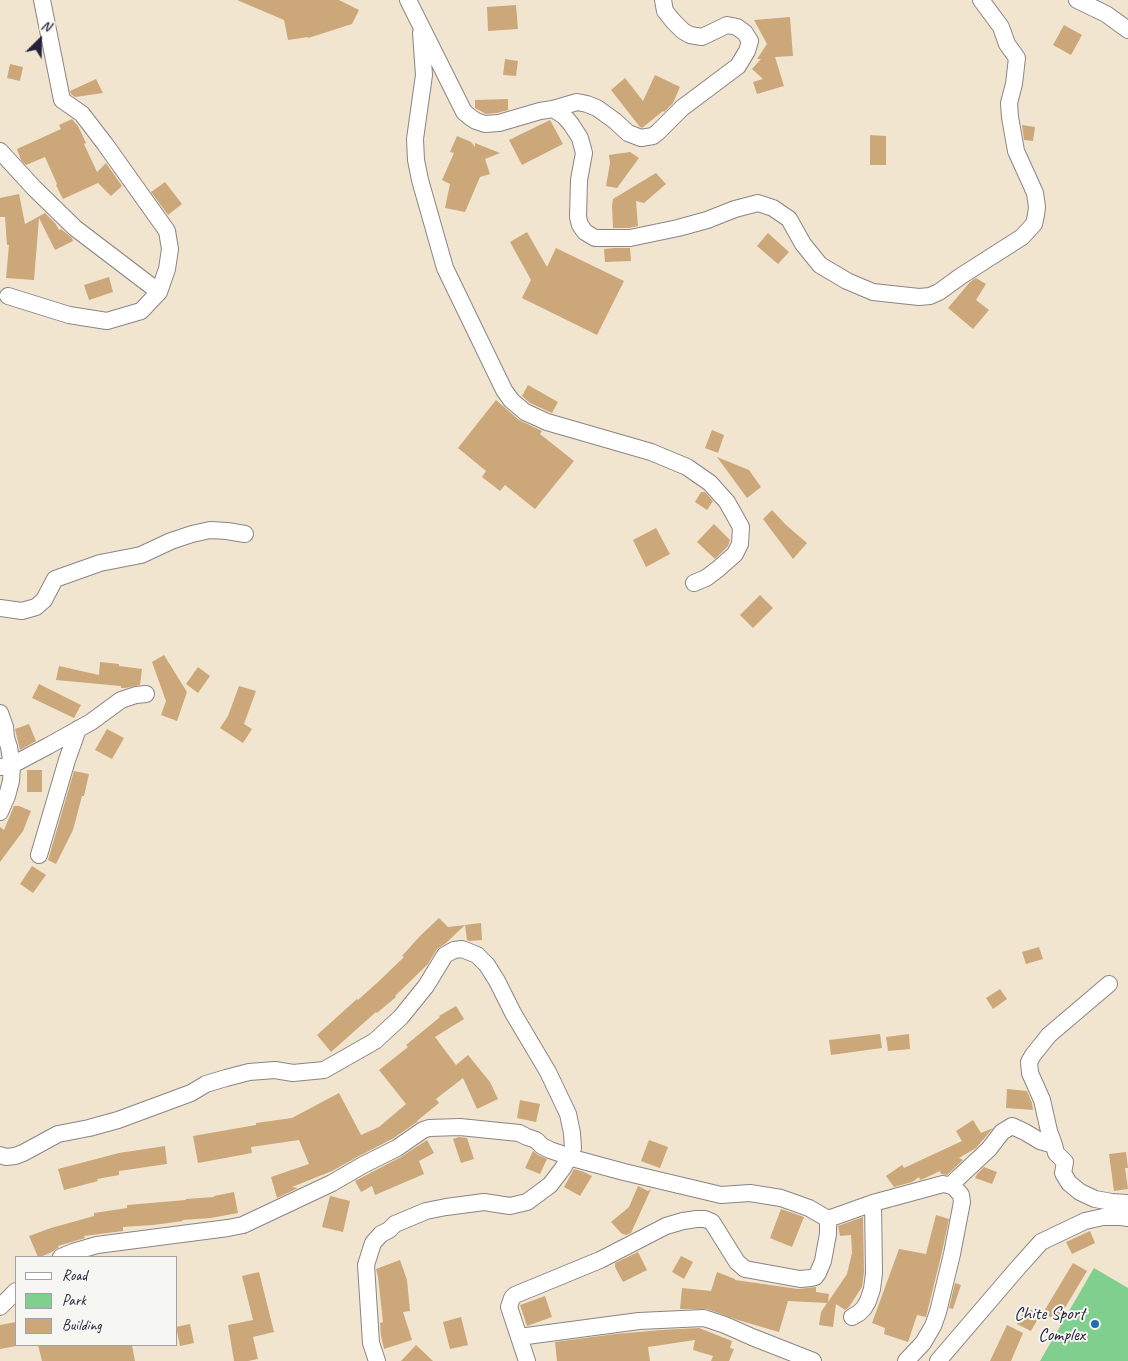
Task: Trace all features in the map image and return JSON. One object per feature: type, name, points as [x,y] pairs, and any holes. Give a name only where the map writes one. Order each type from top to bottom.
[{"type":"street","points":[[8,296],[69,315],[107,320],[141,311],[159,292],[170,249],[166,231],[105,144],[82,114],[62,100],[42,0]]},
{"type":"street","points":[[408,0],[464,112],[476,121],[485,124],[499,122],[577,102],[597,108],[628,133],[641,138],[652,136],[658,132],[682,108],[738,66],[747,51],[750,41],[745,33],[737,27],[727,26],[702,37],[690,35],[673,21],[666,11],[663,0]]},
{"type":"street","points":[[553,109],[564,116],[580,138],[584,153],[579,180],[578,217],[580,225],[585,232],[595,238],[630,238],[678,228],[758,203],[773,208],[789,219],[802,244],[820,266],[847,281],[873,292],[919,297],[930,296],[1022,237],[1034,224],[1036,215],[1035,193],[1016,151],[1010,117],[1009,103],[1014,84],[1017,58],[1007,44],[1001,26],[981,0]]},
{"type":"street","points":[[1077,0],[1110,7],[1128,30]]},
{"type":"street","points":[[420,23],[424,75],[415,139],[416,160],[420,180],[445,268],[504,390],[511,400],[525,412],[546,422],[651,452],[687,467],[710,482],[727,502],[741,527],[740,544],[735,554],[718,569],[706,578],[694,583]]},
{"type":"street","points":[[0,151],[75,228],[159,292]]},
{"type":"street","points":[[0,608],[22,611],[36,608],[50,591],[55,579],[100,563],[141,555],[171,541],[192,534],[210,530],[245,534]]},
{"type":"street","points":[[6,766],[91,722],[121,700],[146,694]]},
{"type":"street","points":[[0,713],[5,727],[3,733],[9,747],[6,766],[11,782],[0,812]]},
{"type":"street","points":[[39,855],[78,729]]},
{"type":"street","points":[[0,1155],[6,1158],[15,1156],[58,1134],[118,1120],[191,1093],[206,1084],[226,1078],[249,1072],[275,1070],[293,1073],[324,1070],[375,1041],[401,1017],[426,986],[445,955],[454,950],[462,949],[477,955],[487,965],[548,1072],[568,1114],[573,1148],[570,1157],[550,1185],[527,1202],[510,1206],[484,1202],[426,1211],[395,1224],[373,1242],[366,1264],[371,1344],[377,1361]]},
{"type":"street","points":[[1109,984],[1049,1035],[1029,1062],[1030,1073],[1042,1100],[1056,1153],[1065,1162],[1063,1173],[1069,1183],[1080,1192],[1095,1199],[1128,1203]]},
{"type":"street","points":[[63,1256],[96,1245],[243,1225],[332,1183],[429,1128],[460,1127],[519,1133],[536,1140],[550,1150],[570,1157],[721,1195],[750,1193],[781,1198],[809,1208],[828,1219],[873,1203],[943,1184],[954,1187],[961,1195],[962,1202],[952,1254],[938,1312],[928,1336],[916,1352],[906,1361]]},
{"type":"street","points":[[954,1187],[954,1182],[989,1149],[1007,1128],[1017,1127],[1040,1141],[1054,1145]]},
{"type":"street","points":[[852,1317],[864,1308],[872,1289],[874,1273],[873,1203]]},
{"type":"street","points":[[938,1361],[1042,1242],[1086,1222],[1102,1217],[1128,1218]]},
{"type":"street","points":[[527,1361],[509,1307],[515,1295],[600,1260],[675,1223],[697,1219],[712,1222],[737,1262],[745,1269],[807,1279],[815,1277],[823,1261],[828,1234],[828,1219]]},
{"type":"street","points":[[0,1307],[15,1292]]},
{"type":"street","points":[[519,1337],[639,1321],[704,1318],[813,1361]]},
{"type":"green space","name":"Chite Sport Complex","points":[[1094,1268],[1128,1288],[1128,1361],[1040,1361]]},
{"type":"building","points":[[237,0],[339,0],[359,10],[352,24],[308,38],[288,40],[284,20]]},
{"type":"building","points":[[516,5],[518,29],[488,31],[487,7]]},
{"type":"building","points":[[790,17],[793,56],[775,57],[784,86],[757,94],[753,82],[763,79],[752,69],[761,59],[757,59],[767,44],[754,20]]},
{"type":"building","points":[[1064,25],[1082,35],[1071,55],[1053,45]]},
{"type":"building","points":[[505,59],[518,61],[516,76],[503,75]]},
{"type":"building","points":[[10,64],[23,67],[20,81],[7,78]]},
{"type":"building","points":[[655,75],[680,87],[673,103],[642,128],[611,90],[625,78],[643,101]]},
{"type":"building","points":[[96,79],[103,93],[75,97],[71,94],[70,91]]},
{"type":"building","points":[[508,99],[508,110],[497,113],[486,114],[475,108],[475,100]]},
{"type":"building","points":[[72,119],[78,126],[97,172],[106,163],[122,186],[111,196],[98,183],[63,199],[45,157],[26,165],[21,160],[17,149],[61,129],[59,125]]},
{"type":"building","points":[[550,120],[563,144],[522,165],[509,140]]},
{"type":"building","points":[[1022,125],[1035,127],[1033,141],[1024,140]]},
{"type":"building","points":[[870,135],[886,136],[886,165],[870,165]]},
{"type":"building","points":[[457,136],[471,142],[475,147],[475,143],[500,153],[485,159],[490,174],[480,177],[465,212],[445,208],[450,184],[442,180],[454,153],[450,152]]},
{"type":"building","points":[[630,152],[639,158],[617,188],[606,186],[610,163],[609,155]]},
{"type":"building","points":[[656,173],[666,184],[644,203],[636,201],[638,226],[613,228],[613,199]]},
{"type":"building","points":[[165,182],[182,204],[168,215],[151,192]]},
{"type":"building","points":[[19,194],[25,224],[45,213],[59,230],[61,229],[73,241],[55,250],[39,218],[34,280],[6,278],[9,245],[7,245],[5,217],[0,217],[0,198]]},
{"type":"building","points":[[527,232],[547,267],[556,248],[624,281],[597,335],[522,298],[531,280],[510,242]]},
{"type":"building","points":[[768,233],[789,252],[778,264],[757,246]]},
{"type":"building","points":[[630,248],[631,261],[605,262],[604,249]]},
{"type":"building","points":[[109,277],[113,292],[89,300],[84,285]]},
{"type":"building","points":[[976,278],[986,284],[976,300],[989,310],[973,329],[948,308],[970,282]]},
{"type":"building","points":[[528,385],[558,402],[552,413],[530,403],[522,396]]},
{"type":"building","points":[[496,400],[519,420],[542,431],[540,434],[574,461],[535,509],[505,485],[500,491],[482,477],[486,471],[458,448]]},
{"type":"building","points":[[712,430],[724,435],[718,453],[705,448]]},
{"type":"building","points":[[717,457],[749,470],[761,487],[747,498]]},
{"type":"building","points":[[701,492],[705,492],[713,501],[707,510],[695,502]]},
{"type":"building","points":[[772,510],[807,543],[793,559],[763,519]]},
{"type":"building","points":[[714,524],[730,540],[728,546],[715,559],[697,542]]},
{"type":"building","points":[[656,528],[670,554],[646,567],[633,540]]},
{"type":"building","points":[[760,595],[773,608],[753,628],[740,615]]},
{"type":"building","points":[[164,655],[187,692],[177,721],[161,715],[166,701],[152,662]]},
{"type":"building","points":[[100,662],[142,669],[140,685],[121,688],[121,686],[56,680],[59,666],[99,675]]},
{"type":"building","points":[[198,667],[210,676],[198,693],[186,684]]},
{"type":"building","points":[[39,684],[81,705],[74,718],[32,698]]},
{"type":"building","points":[[239,686],[256,691],[244,724],[252,729],[243,743],[220,728],[228,716]]},
{"type":"building","points":[[29,724],[36,741],[20,750],[15,729]]},
{"type":"building","points":[[107,729],[124,738],[112,759],[95,750]]},
{"type":"building","points":[[27,770],[42,770],[42,792],[27,792]]},
{"type":"building","points":[[74,771],[89,774],[73,830],[56,864],[48,860]]},
{"type":"building","points":[[14,806],[31,811],[23,831],[0,862],[0,827],[4,830]]},
{"type":"building","points":[[32,866],[46,875],[33,893],[20,884]]},
{"type":"building","points":[[439,918],[448,927],[465,925],[437,949],[428,964],[396,997],[331,1052],[317,1035],[378,982],[404,957],[402,956]]},
{"type":"building","points":[[481,923],[482,940],[467,940],[465,925]]},
{"type":"building","points":[[1039,947],[1043,959],[1026,964],[1022,952]]},
{"type":"building","points":[[1000,989],[1007,999],[993,1009],[986,998]]},
{"type":"building","points":[[456,1006],[464,1019],[435,1037],[456,1065],[468,1055],[490,1082],[498,1099],[477,1109],[463,1078],[436,1099],[439,1103],[417,1122],[392,1139],[332,1171],[292,1187],[298,1188],[277,1198],[271,1177],[309,1164],[299,1140],[251,1147],[252,1153],[198,1163],[193,1136],[256,1125],[256,1123],[292,1118],[339,1093],[361,1135],[379,1127],[406,1104],[379,1070],[408,1047],[406,1045],[439,1016]]},
{"type":"building","points":[[880,1034],[882,1048],[831,1055],[829,1040]]},
{"type":"building","points":[[909,1034],[910,1049],[888,1051],[886,1037]]},
{"type":"building","points":[[1007,1089],[1027,1091],[1033,1110],[1006,1108]]},
{"type":"building","points":[[520,1100],[540,1104],[536,1122],[517,1118]]},
{"type":"building","points":[[973,1120],[981,1133],[993,1128],[976,1148],[959,1158],[963,1160],[947,1175],[941,1174],[940,1171],[923,1179],[920,1180],[919,1177],[912,1182],[894,1187],[886,1176],[902,1165],[904,1168],[962,1141],[956,1131]]},
{"type":"building","points":[[459,1137],[467,1138],[474,1159],[461,1163],[453,1139]]},
{"type":"building","points":[[427,1140],[434,1153],[419,1161],[424,1174],[375,1195],[372,1186],[361,1192],[355,1181],[401,1157]]},
{"type":"building","points":[[649,1140],[668,1147],[660,1168],[641,1161]]},
{"type":"building","points":[[165,1146],[167,1164],[119,1171],[119,1175],[97,1179],[98,1181],[64,1190],[58,1169],[119,1153]]},
{"type":"building","points":[[533,1151],[547,1159],[540,1174],[525,1168]]},
{"type":"building","points":[[1126,1152],[1128,1168],[1125,1168],[1128,1189],[1114,1191],[1109,1154]]},
{"type":"building","points":[[984,1167],[997,1172],[992,1184],[975,1178]]},
{"type":"building","points":[[574,1169],[592,1176],[580,1196],[564,1187]]},
{"type":"building","points":[[638,1186],[648,1191],[651,1189],[631,1233],[622,1234],[611,1222],[629,1207]]},
{"type":"building","points":[[234,1192],[238,1213],[211,1218],[123,1227],[123,1231],[84,1236],[85,1238],[58,1246],[52,1252],[42,1256],[38,1256],[29,1236],[94,1216],[94,1213],[127,1208],[127,1205],[214,1196]]},
{"type":"building","points":[[330,1196],[350,1201],[343,1232],[322,1227]]},
{"type":"building","points":[[781,1209],[804,1217],[792,1247],[770,1238]]},
{"type":"building","points":[[936,1215],[949,1219],[942,1252],[926,1317],[917,1315],[908,1342],[884,1334],[885,1328],[872,1323],[899,1249],[926,1254]]},
{"type":"building","points":[[863,1217],[864,1272],[862,1287],[845,1310],[836,1304],[833,1327],[819,1325],[821,1312],[827,1303],[788,1301],[779,1332],[707,1309],[680,1309],[682,1288],[711,1291],[717,1272],[735,1280],[798,1289],[816,1287],[816,1292],[829,1294],[828,1302],[847,1274],[852,1253],[851,1235],[840,1236],[838,1226]]},
{"type":"building","points":[[1090,1231],[1095,1243],[1072,1254],[1066,1242]]},
{"type":"building","points":[[638,1252],[647,1270],[623,1282],[615,1267],[615,1263]]},
{"type":"building","points":[[681,1256],[693,1262],[684,1279],[672,1272]]},
{"type":"building","points":[[400,1260],[407,1280],[410,1311],[403,1312],[412,1340],[384,1349],[380,1323],[383,1322],[376,1269]]},
{"type":"building","points":[[1073,1263],[1087,1271],[1057,1321],[1043,1313]]},
{"type":"building","points":[[259,1272],[274,1332],[253,1337],[258,1359],[234,1361],[228,1325],[253,1320],[242,1276]]},
{"type":"building","points":[[955,1283],[961,1285],[953,1309],[949,1308]]},
{"type":"building","points":[[545,1296],[552,1317],[527,1326],[520,1305]]},
{"type":"building","points":[[1026,1307],[1040,1315],[1031,1331],[1017,1324]]},
{"type":"building","points":[[461,1317],[468,1345],[450,1349],[443,1322]]},
{"type":"building","points":[[15,1322],[16,1346],[0,1349],[0,1325]]},
{"type":"building","points":[[190,1324],[194,1343],[180,1346],[178,1327]]},
{"type":"building","points":[[1007,1325],[1023,1333],[1011,1361],[990,1361]]},
{"type":"building","points":[[699,1328],[732,1341],[730,1348],[734,1349],[729,1361],[711,1361],[713,1356],[693,1350],[695,1340],[648,1347],[650,1361],[557,1361],[555,1342],[615,1334]]},
{"type":"building","points":[[416,1345],[433,1361],[401,1361]]},
{"type":"building","points":[[38,1346],[132,1346],[135,1361],[42,1361]]},
{"type":"place","name":"Chite Sport Complex","points":[[1095,1324]]}]
